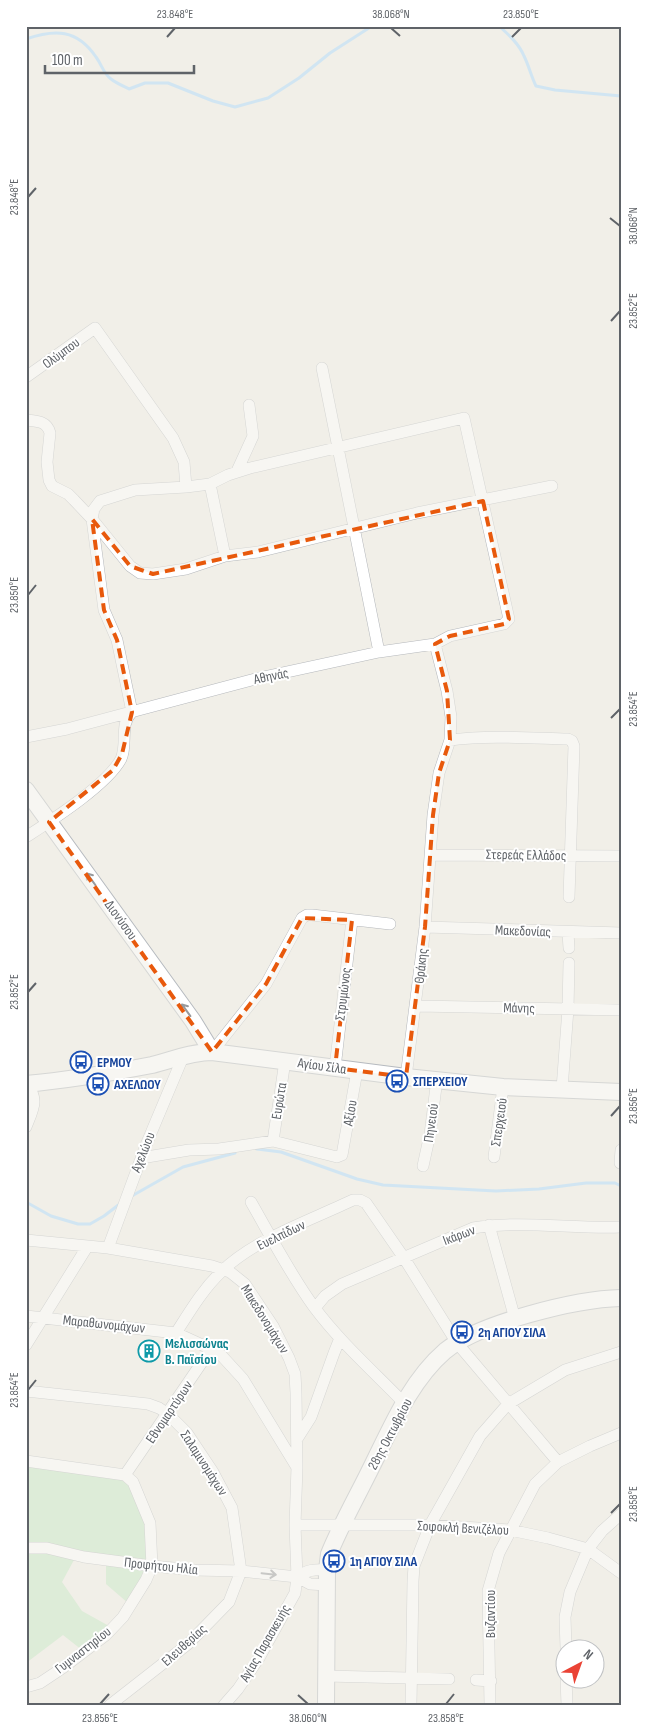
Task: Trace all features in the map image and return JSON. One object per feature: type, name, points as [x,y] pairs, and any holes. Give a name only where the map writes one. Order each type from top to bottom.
[{"type":"street","name":"Ολύμπου","points":[[26,377],[95,328],[173,438],[184,462],[186,487]]},
{"type":"street","points":[[322,368],[379,652]]},
{"type":"street","points":[[237,472],[253,436],[249,405]]},
{"type":"street","points":[[26,837],[49,822],[102,781],[113,770],[122,754],[125,724],[132,712],[117,640],[104,610],[92,519],[94,509],[100,501],[135,490],[210,484],[237,472],[464,418],[482,501]]},
{"type":"street","points":[[26,420],[47,424],[49,428],[48,470],[52,486],[68,494],[92,519],[130,566],[140,572],[153,574],[186,569],[225,556],[258,552],[417,513],[552,486]]},
{"type":"street","points":[[210,484],[225,556]]},
{"type":"street","name":"Αθηνάς","points":[[26,737],[67,729],[255,679],[379,652],[435,644],[450,636],[504,624],[509,619],[508,613],[482,501]]},
{"type":"street","name":"Θράκης","points":[[406,1077],[425,927],[432,855],[433,816],[439,773],[450,740],[451,718],[447,691],[435,644]]},
{"type":"street","points":[[450,740],[507,737],[568,739],[572,741],[574,746],[569,897]]},
{"type":"street","name":"Διονύσου","points":[[26,790],[193,1021],[212,1052]]},
{"type":"street","name":"Στερεάς Ελλάδος","points":[[432,855],[621,856]]},
{"type":"street","points":[[212,1052],[266,984],[277,967],[298,923],[307,915],[390,924]]},
{"type":"street","name":"Στρυμώνος","points":[[335,1068],[352,920]]},
{"type":"street","name":"Μακεδονίας","points":[[425,927],[621,933]]},
{"type":"street","points":[[568,932],[569,948]]},
{"type":"street","points":[[562,1089],[568,1009],[569,963]]},
{"type":"street","name":"Μάνης","points":[[416,1006],[621,1010]]},
{"type":"street","name":"Αγίου Σίλα","points":[[27,1083],[109,1074],[198,1052],[212,1052],[406,1077],[503,1086],[621,1092]]},
{"type":"street","name":"Αχελώου","points":[[108,1248],[132,1180],[183,1057]]},
{"type":"street","name":"Ευρώτα","points":[[272,1141],[285,1061]]},
{"type":"street","name":"Αξίου","points":[[272,1141],[337,1157],[342,1155],[357,1071]]},
{"type":"street","name":"Πηνειού","points":[[423,1166],[430,1134],[437,1079]]},
{"type":"street","points":[[26,1127],[35,1098],[27,1083]]},
{"type":"street","name":"Σπερχειού","points":[[494,1157],[503,1086]]},
{"type":"street","points":[[141,1158],[189,1150],[218,1149],[272,1141]]},
{"type":"street","points":[[620,1163],[621,1150]]},
{"type":"street","name":"Ευελπίδων","points":[[176,1333],[199,1298],[223,1270],[240,1256],[342,1205],[353,1200],[360,1200],[366,1203],[404,1258],[457,1343],[558,1462]]},
{"type":"street","points":[[251,1202],[290,1272],[315,1308],[340,1338],[404,1403]]},
{"type":"street","name":"Ικάρων","points":[[315,1308],[325,1296],[342,1284],[473,1228],[512,1224],[621,1228]]},
{"type":"street","points":[[489,1225],[515,1319]]},
{"type":"street","name":"Μακεδονομάχων","points":[[26,1240],[108,1248],[212,1266],[238,1277],[245,1284],[273,1326],[295,1374],[297,1577]]},
{"type":"street","points":[[26,1345],[88,1247]]},
{"type":"street","name":"28ης Οκτωβρίου","points":[[326,1705],[327,1577],[330,1554],[404,1403],[431,1365],[457,1343],[476,1333],[515,1319],[582,1302],[621,1298]]},
{"type":"street","name":"Μαραθωνομάχων","points":[[26,1316],[176,1333],[211,1349],[221,1355],[242,1379],[297,1467]]},
{"type":"street","points":[[297,1439],[311,1417],[324,1377],[340,1338]]},
{"type":"street","name":"Εθνομαρτύρων","points":[[125,1475],[211,1349]]},
{"type":"street","points":[[411,1705],[414,1566],[430,1525],[480,1436],[508,1404],[565,1370],[621,1352]]},
{"type":"street","name":"Σαλαμινομάχων","points":[[26,1391],[148,1404],[168,1414],[195,1444],[213,1472],[232,1508],[241,1571]]},
{"type":"street","name":"Βυζαντίου","points":[[490,1705],[488,1591],[499,1553],[510,1530],[535,1484],[558,1462],[621,1433]]},
{"type":"street","points":[[26,1461],[125,1475]]},
{"type":"street","name":"Γυμναστηρίου","points":[[26,1686],[40,1683],[51,1676],[106,1635],[123,1617],[152,1566],[150,1523],[133,1482],[125,1475]]},
{"type":"street","points":[[566,1638],[566,1617],[570,1592],[588,1549],[602,1531],[621,1514]]},
{"type":"street","name":"Σοφοκλή Βενιζέλου","points":[[295,1525],[430,1525],[510,1530],[588,1549],[621,1573]]},
{"type":"street","name":"Προφήτου Ηλία","points":[[26,1548],[47,1548],[84,1557],[195,1570],[241,1571],[297,1577],[313,1569],[327,1577]]},
{"type":"street","name":"Ελευθερίας","points":[[110,1705],[188,1644],[229,1602],[241,1571]]},
{"type":"street","name":"Αγίας Παρασκευής","points":[[224,1705],[238,1689],[259,1658],[295,1593],[297,1577]]},
{"type":"street","points":[[326,1676],[449,1680]]},
{"type":"street","points":[[476,1680],[491,1681]]},
{"type":"street","points":[[566,1688],[566,1705]]},
{"type":"highlighted area","points":[[483,501],[509,619],[504,624],[450,636],[435,644],[447,691],[450,740],[439,773],[433,815],[425,927],[406,1077],[335,1068],[352,920],[302,918],[266,984],[212,1052],[49,822],[113,770],[122,754],[132,712],[117,640],[104,610],[92,519],[130,566],[153,574]]},
{"type":"green space","points":[[26,1466],[115,1476],[126,1483],[140,1500],[148,1517],[150,1561],[128,1603],[106,1584],[106,1564],[75,1558],[62,1582],[82,1611],[109,1626],[82,1650],[63,1635],[26,1663]]},
{"type":"waterway","points":[[26,39],[56,33],[73,36],[89,48],[108,77],[129,89],[145,83],[168,83],[213,101],[235,107],[268,98],[299,78],[330,53],[372,26]]},
{"type":"waterway","points":[[499,26],[519,48],[536,86],[555,90],[621,96]]},
{"type":"waterway","points":[[257,1149],[281,1152],[357,1179],[383,1185],[496,1191],[539,1189],[586,1183],[615,1183],[621,1186]]},
{"type":"waterway","points":[[130,1197],[183,1167],[235,1153]]},
{"type":"waterway","points":[[26,1202],[51,1216],[78,1224],[90,1224],[121,1203]]},
{"type":"place","name":"ΕΡΜΟΥ","points":[[81,1062]]},
{"type":"place","name":"ΣΠΕΡΧΕΙΟΥ","points":[[397,1081]]},
{"type":"place","name":"ΑΧΕΛΩΟΥ","points":[[98,1084]]},
{"type":"place","name":"2η ΑΓΙΟΥ ΣΙΛΑ","points":[[462,1332]]},
{"type":"place","name":"Μελισσώνας B. Παϊσίου","points":[[149,1351]]},
{"type":"place","name":"1η ΑΓΙΟΥ ΣΙΛΑ","points":[[334,1561]]}]
